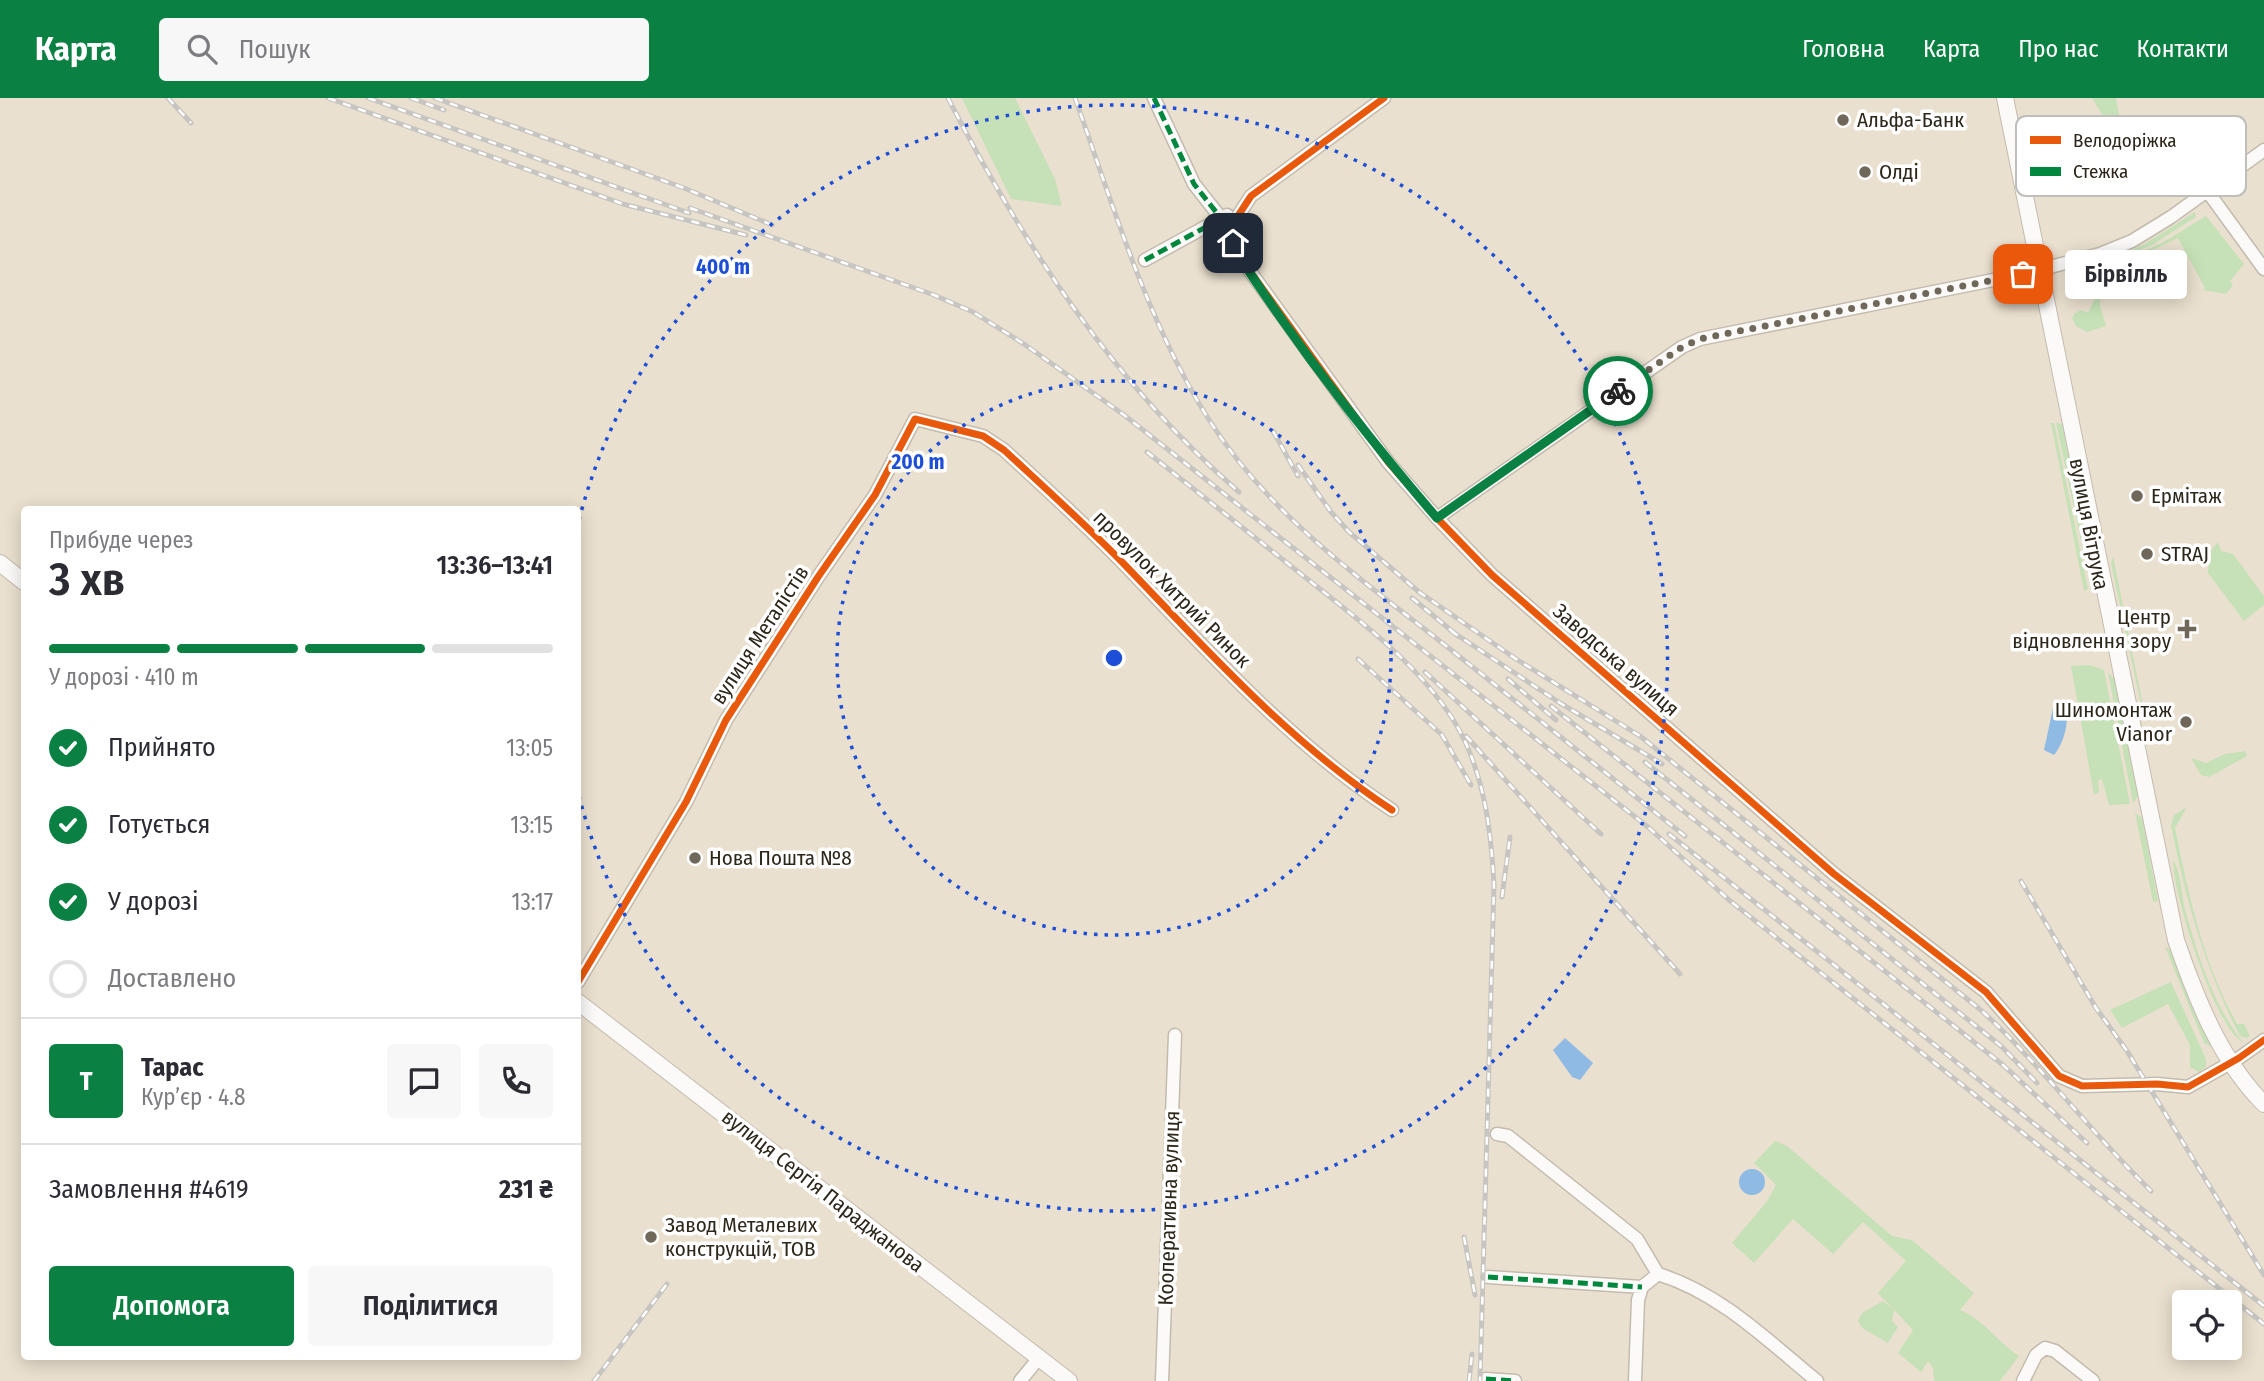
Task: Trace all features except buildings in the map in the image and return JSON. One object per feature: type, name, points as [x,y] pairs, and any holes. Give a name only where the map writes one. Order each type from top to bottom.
[{"type":"main road","name":"вулиця Вітрука","points":[[2006,98],[2016,146]]},
{"type":"main road","name":"вулиця Вітрука","points":[[2012,98],[2016,121]]},
{"type":"main road","name":"вулиця Вітрука","points":[[2027,196],[2166,903],[2197,998],[2235,1060]]},
{"type":"main road","name":"вулиця Вітрука","points":[[2029,196],[2042,269]]},
{"type":"main road","points":[[0,563],[21,580]]},
{"type":"main road","name":"вулиця Сергія Параджанова","points":[[581,1004],[1069,1381]]},
{"type":"main road","points":[[2235,1060],[2264,1093]]},
{"type":"main road","points":[[2235,1060],[2264,1104]]},
{"type":"street","points":[[1154,98],[1194,184],[1220,217]]},
{"type":"street","points":[[1145,260],[1220,217],[1237,216],[1251,196],[1384,98]]},
{"type":"street","points":[[2246,164],[2264,150]]},
{"type":"street","points":[[1437,518],[1682,347],[1700,339],[2073,262],[2132,241],[2202,196]]},
{"type":"street","points":[[2211,196],[2264,269]]},
{"type":"street","name":"Заводська вулиця","points":[[1237,216],[1232,229],[1234,247],[1250,274],[1388,462],[1437,518],[1492,575],[1825,866],[1986,992],[2059,1076],[2082,1086],[2157,1084],[2188,1087],[2264,1040]]},
{"type":"street","name":"провулок Хитрий Ринок","points":[[915,419],[983,436],[1004,450],[1120,560],[1226,670],[1351,783],[1392,810]]},
{"type":"street","name":"вулиця Металістів","points":[[581,977],[686,802],[726,720],[818,577],[875,495],[915,419]]},
{"type":"street","name":"Кооперативна вулиця","points":[[1162,1381],[1175,1035]]},
{"type":"street","points":[[1497,1133],[1508,1136],[1637,1239],[1658,1274],[1691,1285],[1716,1300],[1816,1381]]},
{"type":"street","points":[[1634,1381],[1637,1317],[1642,1287],[1658,1274]]},
{"type":"street","points":[[1489,1277],[1642,1287]]},
{"type":"street","points":[[2023,1381],[2036,1355],[2045,1348],[2055,1351],[2093,1381]]},
{"type":"street","points":[[1020,1381],[1039,1358]]},
{"type":"street","points":[[1486,1379],[1515,1381]]},
{"type":"green space","points":[[962,98],[1015,98],[1055,179],[1062,206],[1011,199]]},
{"type":"green space","points":[[2092,98],[2116,98],[2119,116],[2103,116]]},
{"type":"green space","points":[[2195,212],[2196,217],[2152,245],[2094,269],[2093,265],[2143,245]]},
{"type":"green space","points":[[2206,216],[2244,264],[2230,281],[2233,285],[2226,294],[2203,290],[2205,288],[2178,238],[2098,276],[2097,272],[2162,243]]},
{"type":"green space","points":[[2101,294],[2100,306],[2106,326],[2087,332],[2076,326],[2072,318],[2075,313],[2081,310],[2088,313],[2096,296]]},
{"type":"green space","points":[[2051,423],[2054,423],[2088,589],[2084,591]]},
{"type":"green space","points":[[2056,423],[2062,424],[2095,584],[2091,588]]},
{"type":"green space","points":[[2218,542],[2221,551],[2233,554],[2264,596],[2264,605],[2244,621],[2208,573],[2209,553]]},
{"type":"green space","points":[[2113,556],[2142,701],[2141,705],[2111,563]]},
{"type":"green space","points":[[2090,665],[2104,670],[2130,804],[2109,805],[2102,779],[2098,780],[2099,792],[2094,795],[2071,666]]},
{"type":"green space","points":[[2108,672],[2114,679],[2138,796],[2133,803]]},
{"type":"green space","points":[[2245,751],[2247,756],[2209,777],[2201,775],[2191,758],[2206,763],[2225,754]]},
{"type":"green space","points":[[2187,807],[2175,828],[2192,904],[2215,977],[2237,1024],[2244,1024],[2250,1036],[2247,1038],[2240,1036],[2217,985],[2198,934],[2183,880],[2171,825],[2174,815]]},
{"type":"green space","points":[[2135,813],[2142,818],[2158,901],[2153,902]]},
{"type":"green space","points":[[2173,860],[2178,872],[2184,907],[2208,981],[2243,1042],[2232,1032],[2209,988],[2180,900]]},
{"type":"green space","points":[[2165,947],[2173,951],[2213,1047],[2204,1043]]},
{"type":"green space","points":[[2171,982],[2206,1059],[2206,1066],[2199,1072],[2190,1067],[2190,1045],[2168,1004],[2122,1028],[2110,1010]]},
{"type":"green space","points":[[1775,1141],[1787,1146],[1892,1236],[1912,1240],[1974,1293],[1960,1310],[1976,1319],[2019,1356],[2000,1381],[1934,1381],[1933,1368],[1928,1361],[1921,1372],[1898,1353],[1913,1330],[1878,1293],[1906,1261],[1863,1222],[1833,1254],[1793,1219],[1754,1263],[1732,1243],[1768,1200],[1776,1185],[1754,1163]]},
{"type":"green space","points":[[1883,1301],[1894,1310],[1892,1321],[1898,1327],[1888,1343],[1862,1328],[1858,1321],[1862,1313]]},
{"type":"water","points":[[2062,705],[2066,708],[2066,726],[2061,745],[2054,755],[2044,750],[2053,708]]},
{"type":"water","points":[[1565,1038],[1593,1063],[1580,1080],[1572,1077],[1553,1050]]},
{"type":"water","points":[[1752,1169],[1761,1173],[1765,1182],[1761,1191],[1752,1195],[1743,1191],[1739,1182],[1743,1173]]},
{"type":"railway","points":[[168,98],[191,123]]},
{"type":"railway","points":[[328,98],[623,204],[746,235]]},
{"type":"railway","points":[[368,98],[689,213]]},
{"type":"railway","points":[[411,98],[444,110]]},
{"type":"railway","points":[[435,98],[684,188],[772,225]]},
{"type":"railway","points":[[948,98],[1008,206],[1075,309],[1151,405],[1239,492]]},
{"type":"railway","points":[[1075,98],[1132,260],[1166,340],[1206,415],[1254,480],[1311,537],[1372,589],[1685,836]]},
{"type":"railway","points":[[690,208],[934,295],[973,312],[1024,344],[1124,415],[1648,827],[1729,900],[2264,1324]]},
{"type":"railway","points":[[1273,431],[1298,476]]},
{"type":"railway","points":[[1147,452],[1342,607],[1404,660],[1454,721],[1472,759],[1488,821],[1494,885],[1480,1381]]},
{"type":"railway","points":[[1298,465],[1331,512],[1349,532],[1419,592],[1516,659],[1640,736],[1982,1011],[2151,1191]]},
{"type":"railway","points":[[1412,598],[1458,636]]},
{"type":"railway","points":[[1451,631],[1560,703],[1662,764]]},
{"type":"railway","points":[[1358,659],[1442,735],[1471,785]]},
{"type":"railway","points":[[1425,672],[1601,834]]},
{"type":"railway","points":[[1508,679],[1556,720]]},
{"type":"railway","points":[[1551,706],[2003,1065],[2087,1143]]},
{"type":"railway","points":[[1466,736],[1680,974]]},
{"type":"railway","points":[[1645,762],[2001,1046],[2037,1083]]},
{"type":"railway","points":[[1669,834],[2264,1306]]},
{"type":"railway","points":[[1502,897],[1510,837]]},
{"type":"railway","points":[[2021,881],[2096,1008],[2127,1051],[2264,1275]]},
{"type":"railway","points":[[1464,1237],[1475,1295]]},
{"type":"railway","points":[[594,1381],[667,1284]]},
{"type":"railway","points":[[1469,1381],[1472,1354]]},
{"type":"marked path","points":[[1154,98],[1194,184],[1220,217]]},
{"type":"marked path","points":[[1145,260],[1228,215]]},
{"type":"marked path","points":[[1488,1277],[1642,1287]]},
{"type":"marked path","points":[[1486,1379],[1515,1381]]},
{"type":"cycle path","points":[[1384,98],[1251,196],[1234,222],[1232,234],[1236,252],[1388,462],[1437,518],[1492,575],[1834,874],[1986,992],[2059,1076],[2082,1086],[2157,1084],[2188,1087],[2239,1058],[2264,1040]]},
{"type":"cycle path","points":[[581,977],[686,802],[726,720],[818,577],[875,495],[915,419],[983,436],[1004,450],[1094,534],[1218,662],[1284,725],[1355,784],[1392,810]]},
{"type":"way so far","points":[[1618,391],[1682,347],[1700,339],[2023,274]]},
{"type":"place","name":"Альфа-Банк","points":[[1843,120]]},
{"type":"place","name":"Олді","points":[[1865,172]]},
{"type":"place","name":"Бірвілль","points":[[2023,274]]},
{"type":"place","name":"Ермітаж","points":[[2137,496]]},
{"type":"place","name":"STRAJ","points":[[2147,554]]},
{"type":"place","name":"Центр відновлення зору","points":[[2187,629]]},
{"type":"place","name":"Шиномонтаж Vianor","points":[[2186,722]]},
{"type":"place","name":"Нова Пошта №8","points":[[695,858]]},
{"type":"place","name":"Завод Металевих конструкцій, ТОВ","points":[[651,1237]]},
{"type":"route","points":[[1233,243],[1264,295],[1388,462],[1437,518],[1618,391]]}]
